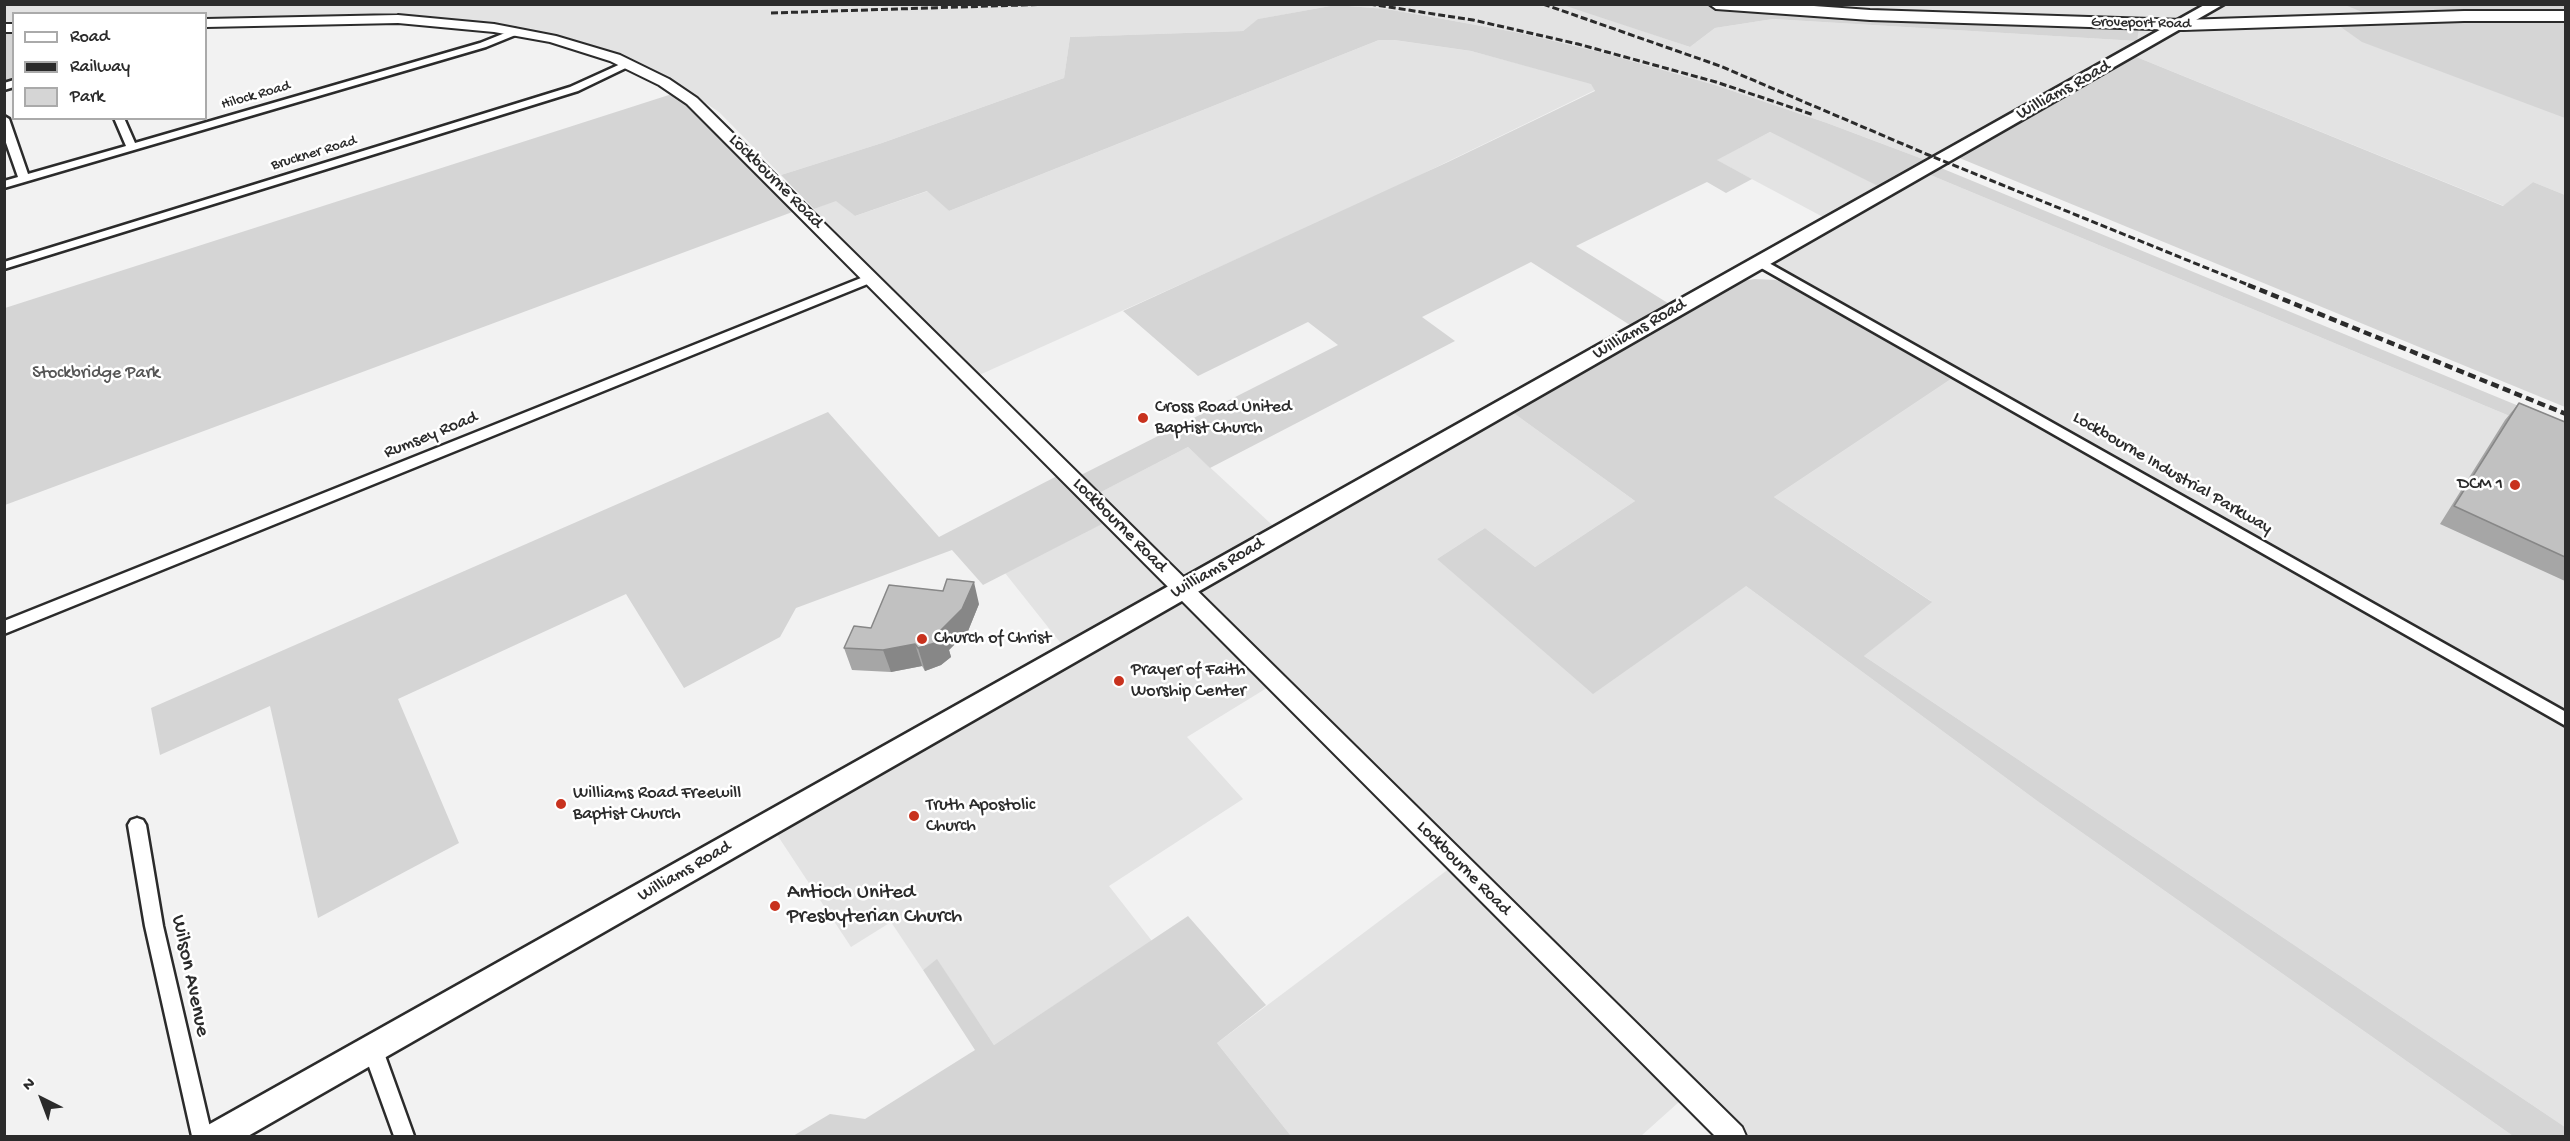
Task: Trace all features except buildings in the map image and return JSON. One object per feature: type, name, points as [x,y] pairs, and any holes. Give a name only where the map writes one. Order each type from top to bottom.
[{"type":"main road","name":"Groveport Road","points":[[1716,4],[1870,15],[2183,25],[2475,16],[2565,16]]},
{"type":"main road","name":"Williams Road","points":[[219,1137],[2217,4]]},
{"type":"street","name":"Lockbourne Road","points":[[207,23],[398,19],[465,24],[515,32],[570,44],[629,64],[664,82],[700,108],[1733,1137]]},
{"type":"street","name":"Hilock Road","points":[[4,185],[493,43],[515,32]]},
{"type":"street","name":"Bruckner Road","points":[[4,266],[574,88],[629,64]]},
{"type":"street","points":[[4,119],[24,179]]},
{"type":"street","points":[[120,120],[132,148]]},
{"type":"street","name":"Lockbourne Industrial Parkway","points":[[1760,262],[2565,720]]},
{"type":"street","name":"Rumsey Road","points":[[4,628],[871,278]]},
{"type":"street","name":"Wilson Avenue","points":[[137,825],[154,926],[202,1137]]},
{"type":"street","points":[[373,1050],[404,1137]]},
{"type":"shaded area","points":[[1563,4],[1690,47],[1715,28],[1773,19],[2138,41],[1769,5],[2565,5],[2565,195],[2533,182],[2504,206],[2134,56],[1957,157],[1942,150],[1928,161],[1827,123],[1715,85],[1600,52],[1520,33],[1432,17],[1386,9],[1336,5],[1259,19],[1243,31],[1070,37],[1064,78],[882,143],[781,175],[719,112],[661,73],[574,40],[524,29],[397,17],[207,20],[207,12],[12,12],[12,25],[5,25],[4,5]]},
{"type":"shaded area","points":[[1379,40],[1471,51],[1591,83],[1595,90],[1375,197],[977,376],[814,209],[836,200],[855,216],[928,191],[949,211]]},
{"type":"shaded area","points":[[1770,132],[1882,187],[1916,169],[2565,439],[2565,1127],[1864,656],[1931,601],[1774,497],[1951,379],[1761,270],[1840,226],[1716,160]]},
{"type":"shaded area","points":[[1508,409],[1635,501],[1535,567],[1485,528],[1437,559],[1746,586],[2040,803],[2513,1136],[1732,1136],[1689,1093],[1641,1136],[1291,1136],[1217,1043],[1458,862],[1275,683],[1187,737],[1243,799],[1109,886],[1152,941],[994,1045],[937,960],[923,970],[891,922],[851,947],[768,821],[1067,651],[1005,573],[1103,523],[1083,501],[1188,447],[1283,535]]},
{"type":"green space","points":[[1691,4],[1764,12],[2139,28],[2137,41],[1773,19],[1715,28],[1690,47],[1563,5]]},
{"type":"green space","points":[[2565,4],[2566,12],[2372,16],[2345,5]]},
{"type":"green space","points":[[1336,5],[1386,9],[1432,17],[1520,33],[1600,52],[1715,85],[1827,123],[1928,161],[1882,188],[1770,132],[1717,160],[1752,179],[1726,193],[1707,182],[1576,246],[1671,305],[1633,327],[1531,262],[1422,317],[1455,341],[1210,468],[1188,447],[1099,493],[1081,475],[1338,345],[1308,322],[1198,376],[1123,311],[1448,162],[1595,91],[1591,84],[1471,51],[1379,40],[949,211],[927,191],[855,216],[836,201],[814,209],[781,175],[882,143],[1064,78],[1070,37],[1243,31],[1258,19]]},
{"type":"green space","points":[[2477,19],[2565,19],[2565,118],[2362,42],[2338,25]]},
{"type":"green space","points":[[5,31],[12,31],[12,79],[5,81]]},
{"type":"green space","points":[[2134,56],[2503,206],[2533,182],[2565,195],[2565,407],[1957,157]]},
{"type":"green space","name":"Stockbridge Park","points":[[672,94],[687,104],[795,211],[5,505],[5,308]]},
{"type":"green space","points":[[1941,168],[2565,425],[2565,439],[1928,174]]},
{"type":"green space","points":[[1776,280],[1791,286],[1951,379],[1774,497],[1932,602],[1864,656],[2565,1127],[2565,1136],[2513,1136],[2040,803],[1746,586],[1593,694],[1437,559],[1485,528],[1535,567],[1635,501],[1508,409],[1742,281]]},
{"type":"green space","points":[[828,412],[939,537],[1059,475],[1104,523],[983,585],[952,550],[796,608],[780,637],[684,688],[626,594],[398,699],[459,843],[318,918],[270,706],[160,755],[151,708]]},
{"type":"green space","points":[[1188,916],[1266,1005],[1217,1043],[1291,1136],[793,1136],[830,1114],[865,1119],[975,1050],[923,970],[937,959],[994,1045]]},
{"type":"railway","points":[[771,13],[1054,4]]},
{"type":"railway","points":[[1369,4],[1473,20],[1578,44],[1716,82],[1814,115]]},
{"type":"railway","points":[[1543,4],[1720,66],[1931,156],[2251,286]]},
{"type":"railway","points":[[2248,285],[2566,414]]},
{"type":"place","name":"Cross Road United Baptist Church","points":[[1143,418]]},
{"type":"place","name":"DCM 1","points":[[2515,485]]},
{"type":"place","name":"Church of Christ","points":[[922,639]]},
{"type":"place","name":"Prayer of Faith Worship Center","points":[[1119,681]]},
{"type":"place","name":"Williams Road Freewill Baptist Church","points":[[561,804]]},
{"type":"place","name":"Truth Apostolic Church","points":[[914,816]]},
{"type":"place","name":"Antioch United Presbyterian Church","points":[[775,906]]}]
